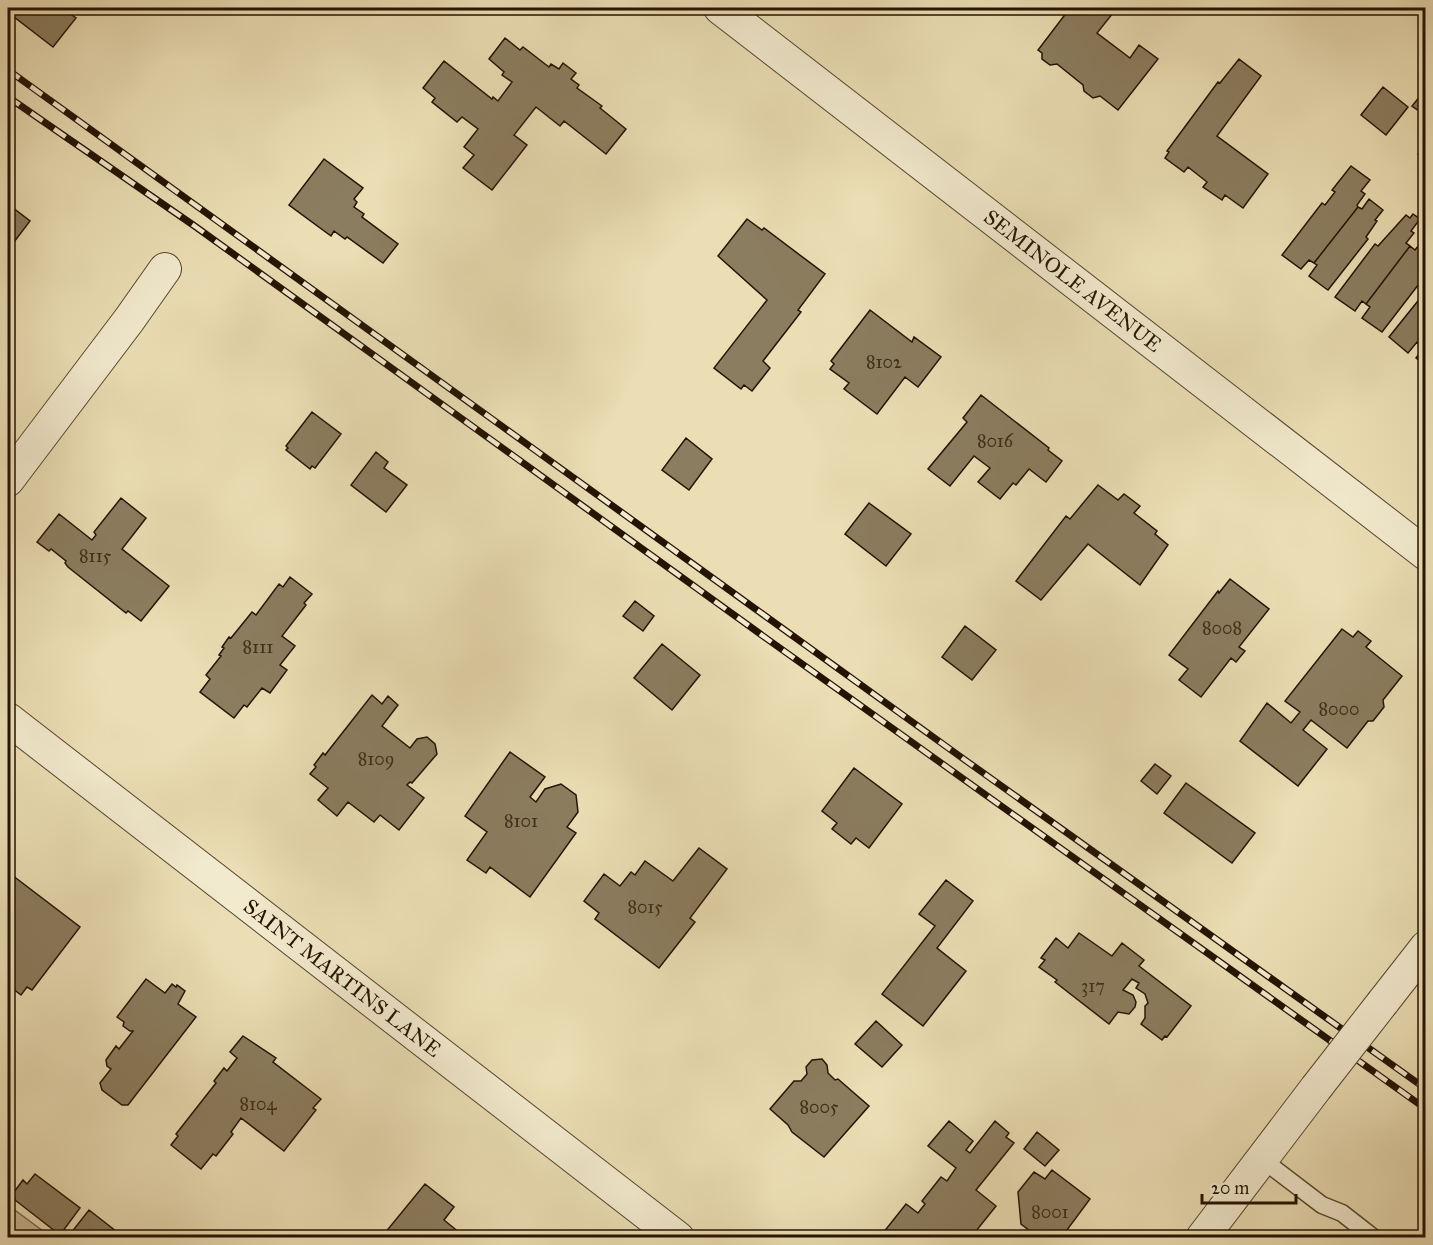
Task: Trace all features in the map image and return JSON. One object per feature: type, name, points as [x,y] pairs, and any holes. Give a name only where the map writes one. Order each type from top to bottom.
[{"type":"street","name":"SEMINOLE AVENUE","points":[[720,8],[1425,554]]},
{"type":"street","points":[[8,480],[165,269]]},
{"type":"street","name":"SAINT MARTINS LANE","points":[[8,719],[678,1238]]},
{"type":"street","points":[[1202,1238],[1425,947]]},
{"type":"lane","points":[[1263,1160],[1322,1205],[1342,1213],[1374,1238]]},
{"type":"shaded area","points":[[8,1205],[51,1237],[8,1237]]},
{"type":"building","points":[[13,8],[62,8],[76,18],[53,47],[9,13]]},
{"type":"building","points":[[1070,8],[1117,8],[1097,33],[1130,58],[1139,45],[1158,59],[1118,110],[1100,96],[1093,98],[1084,91],[1083,85],[1057,64],[1050,65],[1042,59],[1042,53],[1038,50]]},
{"type":"building","points":[[505,38],[520,50],[523,47],[549,67],[551,64],[559,69],[563,63],[576,73],[571,79],[579,85],[577,88],[602,106],[600,108],[626,129],[606,154],[564,121],[560,126],[536,107],[514,135],[527,145],[492,190],[463,168],[474,155],[464,147],[478,129],[462,117],[457,122],[432,102],[435,98],[423,88],[444,61],[492,99],[493,97],[498,101],[512,82],[502,75],[504,72],[489,59]]},
{"type":"building","points":[[1239,59],[1261,76],[1217,136],[1268,174],[1243,208],[1225,195],[1222,200],[1203,187],[1207,182],[1188,167],[1184,172],[1165,158],[1169,152],[1167,151],[1218,82],[1220,83]]},
{"type":"building","points":[[1383,87],[1408,107],[1386,135],[1361,115]]},
{"type":"building","points":[[1421,95],[1426,98],[1426,116],[1412,106]]},
{"type":"building","points":[[1426,144],[1426,160],[1418,154]]},
{"type":"building","points":[[324,159],[363,188],[354,199],[357,202],[354,207],[364,214],[362,217],[398,244],[383,263],[347,237],[345,239],[334,231],[331,236],[289,205]]},
{"type":"building","points":[[1351,166],[1370,180],[1361,191],[1365,194],[1357,205],[1358,207],[1314,263],[1309,260],[1301,269],[1282,255],[1322,203],[1325,205],[1335,192],[1332,190]]},
{"type":"building","points":[[1369,199],[1383,210],[1366,237],[1368,239],[1328,290],[1309,276],[1317,265],[1314,263],[1358,207],[1362,209]]},
{"type":"building","points":[[8,204],[30,221],[8,250]]},
{"type":"building","points":[[1413,214],[1420,219],[1411,231],[1414,233],[1406,243],[1410,246],[1366,304],[1362,301],[1355,311],[1335,297],[1375,244],[1378,246],[1406,215],[1410,218]]},
{"type":"building","points":[[747,219],[762,230],[764,228],[825,274],[798,310],[801,312],[763,361],[770,368],[752,391],[744,385],[741,389],[714,368],[767,300],[718,256]]},
{"type":"building","points":[[1423,240],[1426,242],[1426,270],[1420,278],[1422,280],[1382,332],[1362,318],[1370,307],[1366,304],[1410,246],[1415,250]]},
{"type":"building","points":[[1426,291],[1426,339],[1420,345],[1417,342],[1408,353],[1389,337]]},
{"type":"building","points":[[870,310],[912,342],[914,337],[941,357],[918,387],[905,377],[877,414],[844,389],[849,383],[830,369],[834,364],[831,361]]},
{"type":"building","points":[[1426,339],[1426,366],[1416,358],[1424,348],[1420,345]]},
{"type":"building","points":[[981,395],[1049,448],[1048,450],[1062,461],[1046,482],[1029,469],[1000,499],[978,482],[990,468],[974,456],[950,486],[928,469],[967,422],[963,418]]},
{"type":"building","points":[[312,412],[341,434],[315,468],[312,466],[310,469],[286,450],[288,448],[286,446]]},
{"type":"building","points":[[686,438],[712,459],[689,490],[662,470]]},
{"type":"building","points":[[376,452],[388,462],[384,468],[407,485],[386,512],[351,485]]},
{"type":"building","points":[[1098,485],[1118,500],[1124,494],[1140,506],[1134,513],[1157,531],[1155,534],[1168,545],[1140,585],[1088,544],[1041,600],[1016,581],[1066,516],[1070,519]]},
{"type":"building","points":[[121,498],[146,518],[122,549],[169,586],[141,621],[128,611],[126,613],[68,567],[66,561],[51,549],[49,551],[37,542],[59,514],[92,540],[96,535],[94,532]]},
{"type":"building","points":[[869,503],[911,534],[886,566],[845,534]]},
{"type":"building","points":[[290,577],[312,594],[282,636],[295,646],[280,665],[287,670],[270,693],[262,688],[247,707],[244,705],[234,718],[200,692],[210,679],[206,675],[221,656],[219,655],[224,648],[222,647],[229,637],[231,638],[252,612],[256,615],[279,584],[283,587]]},
{"type":"building","points":[[1230,579],[1269,609],[1239,647],[1245,651],[1236,662],[1231,658],[1201,697],[1179,680],[1188,669],[1169,655],[1218,591],[1219,593]]},
{"type":"building","points":[[635,601],[654,616],[643,631],[623,616]]},
{"type":"building","points":[[965,626],[996,650],[972,680],[942,657]]},
{"type":"building","points":[[1342,629],[1353,637],[1358,631],[1371,641],[1366,647],[1402,676],[1383,700],[1384,707],[1373,721],[1368,721],[1347,748],[1311,720],[1303,730],[1327,749],[1298,786],[1240,741],[1267,703],[1291,723],[1300,712],[1285,701]]},
{"type":"building","points":[[662,644],[700,675],[672,710],[634,678]]},
{"type":"building","points":[[372,695],[382,704],[388,696],[398,705],[382,726],[410,748],[417,739],[427,737],[435,744],[437,754],[412,783],[407,785],[424,798],[399,830],[380,815],[374,822],[348,802],[337,816],[318,800],[328,788],[310,774],[323,753],[325,755]]},
{"type":"building","points":[[510,752],[545,777],[530,797],[536,802],[545,789],[561,784],[576,795],[578,812],[567,827],[576,833],[530,897],[490,867],[486,873],[467,860],[487,832],[465,816]]},
{"type":"building","points":[[1155,764],[1171,776],[1157,794],[1141,781]]},
{"type":"building","points":[[854,768],[902,804],[869,848],[856,838],[851,844],[832,829],[837,823],[822,811]]},
{"type":"building","points":[[1186,783],[1255,833],[1232,863],[1164,813]]},
{"type":"building","points":[[699,848],[727,869],[690,918],[695,922],[659,968],[595,919],[599,913],[584,901],[604,874],[620,886],[631,872],[635,875],[645,861],[673,881]]},
{"type":"building","points":[[8,872],[80,927],[32,990],[27,987],[21,995],[8,985]]},
{"type":"building","points":[[946,880],[973,901],[937,948],[966,971],[923,1026],[882,994],[935,926],[919,914]]},
{"type":"building","points":[[1079,933],[1112,956],[1122,943],[1144,960],[1139,966],[1191,1006],[1167,1037],[1165,1036],[1162,1040],[1141,1024],[1145,1018],[1145,1006],[1148,1003],[1145,994],[1136,988],[1139,983],[1132,979],[1123,990],[1133,995],[1136,1002],[1135,1007],[1129,1014],[1118,1012],[1109,1024],[1039,967],[1045,960],[1041,958],[1056,938],[1068,948]]},
{"type":"building","points":[[146,979],[165,993],[172,984],[185,991],[178,1004],[196,1017],[128,1105],[122,1105],[102,1090],[100,1083],[111,1069],[107,1066],[106,1060],[116,1046],[119,1049],[133,1031],[123,1026],[124,1022],[117,1017]]},
{"type":"building","points":[[876,1021],[902,1045],[882,1067],[855,1044]]},
{"type":"building","points":[[243,1036],[276,1058],[273,1062],[321,1099],[313,1108],[316,1110],[284,1151],[241,1118],[231,1132],[233,1134],[216,1156],[213,1154],[201,1169],[171,1145],[178,1136],[176,1134],[216,1083],[214,1081],[224,1068],[227,1071],[237,1058],[230,1052]]},
{"type":"building","points":[[822,1059],[827,1065],[828,1073],[835,1080],[838,1079],[869,1106],[824,1157],[792,1132],[788,1125],[770,1109],[794,1081],[801,1081],[807,1074],[806,1067],[812,1060]]},
{"type":"building","points":[[949,1121],[973,1141],[966,1150],[970,1153],[995,1121],[1009,1133],[1006,1137],[1014,1143],[976,1190],[996,1206],[976,1231],[976,1238],[879,1238],[906,1204],[918,1213],[925,1204],[922,1201],[941,1177],[947,1181],[956,1168],[928,1146]]},
{"type":"building","points":[[1037,1132],[1059,1150],[1045,1166],[1024,1149]]},
{"type":"building","points":[[1052,1170],[1090,1199],[1061,1238],[1025,1238],[1030,1231],[1021,1224],[1018,1192],[1034,1172],[1045,1179]]},
{"type":"building","points":[[35,1174],[80,1208],[60,1235],[11,1196],[23,1180],[27,1184]]},
{"type":"building","points":[[425,1184],[454,1207],[444,1220],[466,1238],[386,1238],[384,1234]]},
{"type":"building","points":[[89,1210],[121,1235],[120,1238],[67,1238]]},
{"type":"railway","points":[[8,70],[965,760],[1426,1089]]},
{"type":"railway","points":[[8,97],[196,227],[770,641],[1426,1109]]}]
